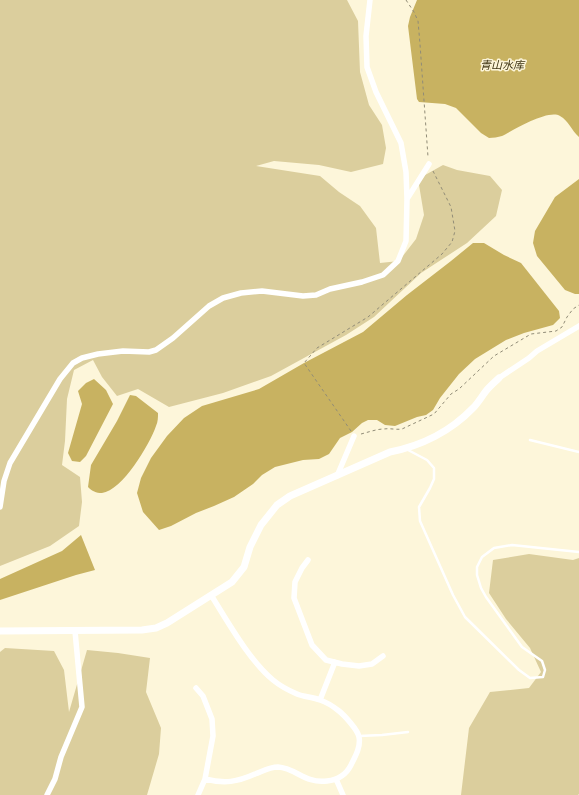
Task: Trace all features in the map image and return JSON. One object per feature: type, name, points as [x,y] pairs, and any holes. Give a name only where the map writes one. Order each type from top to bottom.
[{"type":"street","points":[[0,507],[4,481],[10,463],[60,379],[73,363],[82,358],[98,354],[123,351],[149,352],[156,350],[173,338],[208,306],[223,298],[241,293],[262,291],[303,296],[316,295],[383,275],[398,261],[406,241],[406,172],[401,143],[376,92],[367,66],[366,36],[370,0]]},
{"type":"street","points":[[407,199],[429,164]]},
{"type":"street","points":[[0,631],[142,630],[156,628],[166,623],[232,582],[244,567],[250,546],[261,525],[277,505],[290,496],[390,452],[406,449],[435,436],[455,424],[473,407],[487,389],[499,378],[537,351],[579,326]]},
{"type":"street","points":[[337,476],[354,436]]},
{"type":"street","points":[[308,560],[295,582],[294,598],[312,645],[326,660],[342,664],[359,666],[372,664],[383,656]]},
{"type":"street","points":[[205,779],[219,782],[237,781],[268,769],[278,767],[288,770],[305,779],[326,781],[336,779],[348,772],[359,746],[359,736],[353,726],[339,711],[320,700],[297,694],[274,681],[258,666],[211,595]]},
{"type":"street","points":[[47,795],[82,707],[74,631]]},
{"type":"street","points":[[320,700],[335,662]]},
{"type":"street","points":[[196,688],[203,696],[212,719],[213,736],[205,779],[198,795]]},
{"type":"street","points":[[336,779],[343,795]]},
{"type":"lane","points":[[530,440],[579,452]]},
{"type":"lane","points":[[406,449],[427,460],[434,468],[434,479],[419,507],[420,522],[453,595],[465,617],[519,670],[530,678],[543,676],[545,670],[542,661],[522,647],[486,597],[481,588],[477,575],[477,567],[482,557],[494,548],[512,545],[579,552]]},
{"type":"lane","points":[[359,736],[408,732]]},
{"type":"path","points":[[407,1],[418,21],[427,156],[429,164],[451,208],[455,231],[452,242],[442,254],[368,317],[317,348],[304,363],[354,436],[387,428],[402,430],[434,414],[451,394],[459,389],[494,356],[531,334],[556,331],[562,327],[573,309],[579,305]]},
{"type":"shaded area","points":[[0,0],[347,0],[358,21],[360,72],[369,105],[382,125],[386,148],[383,164],[351,172],[319,165],[274,161],[256,166],[320,176],[339,192],[360,206],[376,228],[380,263],[399,261],[416,239],[424,215],[418,179],[443,165],[457,170],[490,176],[502,190],[496,216],[467,243],[421,273],[374,317],[346,335],[271,376],[223,393],[169,407],[138,389],[117,396],[102,377],[93,360],[74,370],[67,399],[62,465],[80,477],[82,502],[79,526],[50,546],[0,566]]},
{"type":"shaded area","points":[[529,554],[573,560],[579,558],[579,794],[461,795],[469,728],[490,692],[529,688],[541,672],[530,648],[506,619],[489,593],[493,560]]},
{"type":"shaded area","points":[[5,648],[54,651],[64,670],[69,712],[87,650],[150,658],[146,692],[161,728],[159,754],[147,795],[0,795],[0,652]]},
{"type":"water","name":"青山水库","points":[[417,0],[579,0],[579,137],[563,118],[555,115],[548,115],[531,121],[502,136],[489,138],[481,133],[456,108],[445,104],[419,102],[417,99],[408,26]]},
{"type":"water","points":[[579,179],[579,294],[575,294],[565,290],[537,256],[533,243],[535,231],[555,197]]},
{"type":"water","points":[[473,243],[484,243],[521,263],[559,311],[560,318],[553,325],[506,340],[475,359],[459,374],[440,398],[433,410],[426,415],[395,426],[385,425],[377,420],[368,420],[352,432],[340,438],[329,454],[319,459],[303,460],[275,467],[262,475],[253,484],[234,497],[196,513],[171,526],[159,530],[143,512],[137,493],[141,478],[151,458],[167,436],[184,418],[202,406],[259,389],[363,332]]},
{"type":"water","points":[[94,379],[106,390],[113,404],[86,456],[80,462],[72,461],[68,453],[82,404],[78,391],[86,383]]},
{"type":"water","points":[[130,395],[136,396],[158,413],[157,424],[142,455],[126,476],[110,490],[102,493],[93,491],[88,487],[91,465],[117,421]]},
{"type":"water","points":[[81,535],[95,570],[0,600],[0,579],[62,551]]}]
